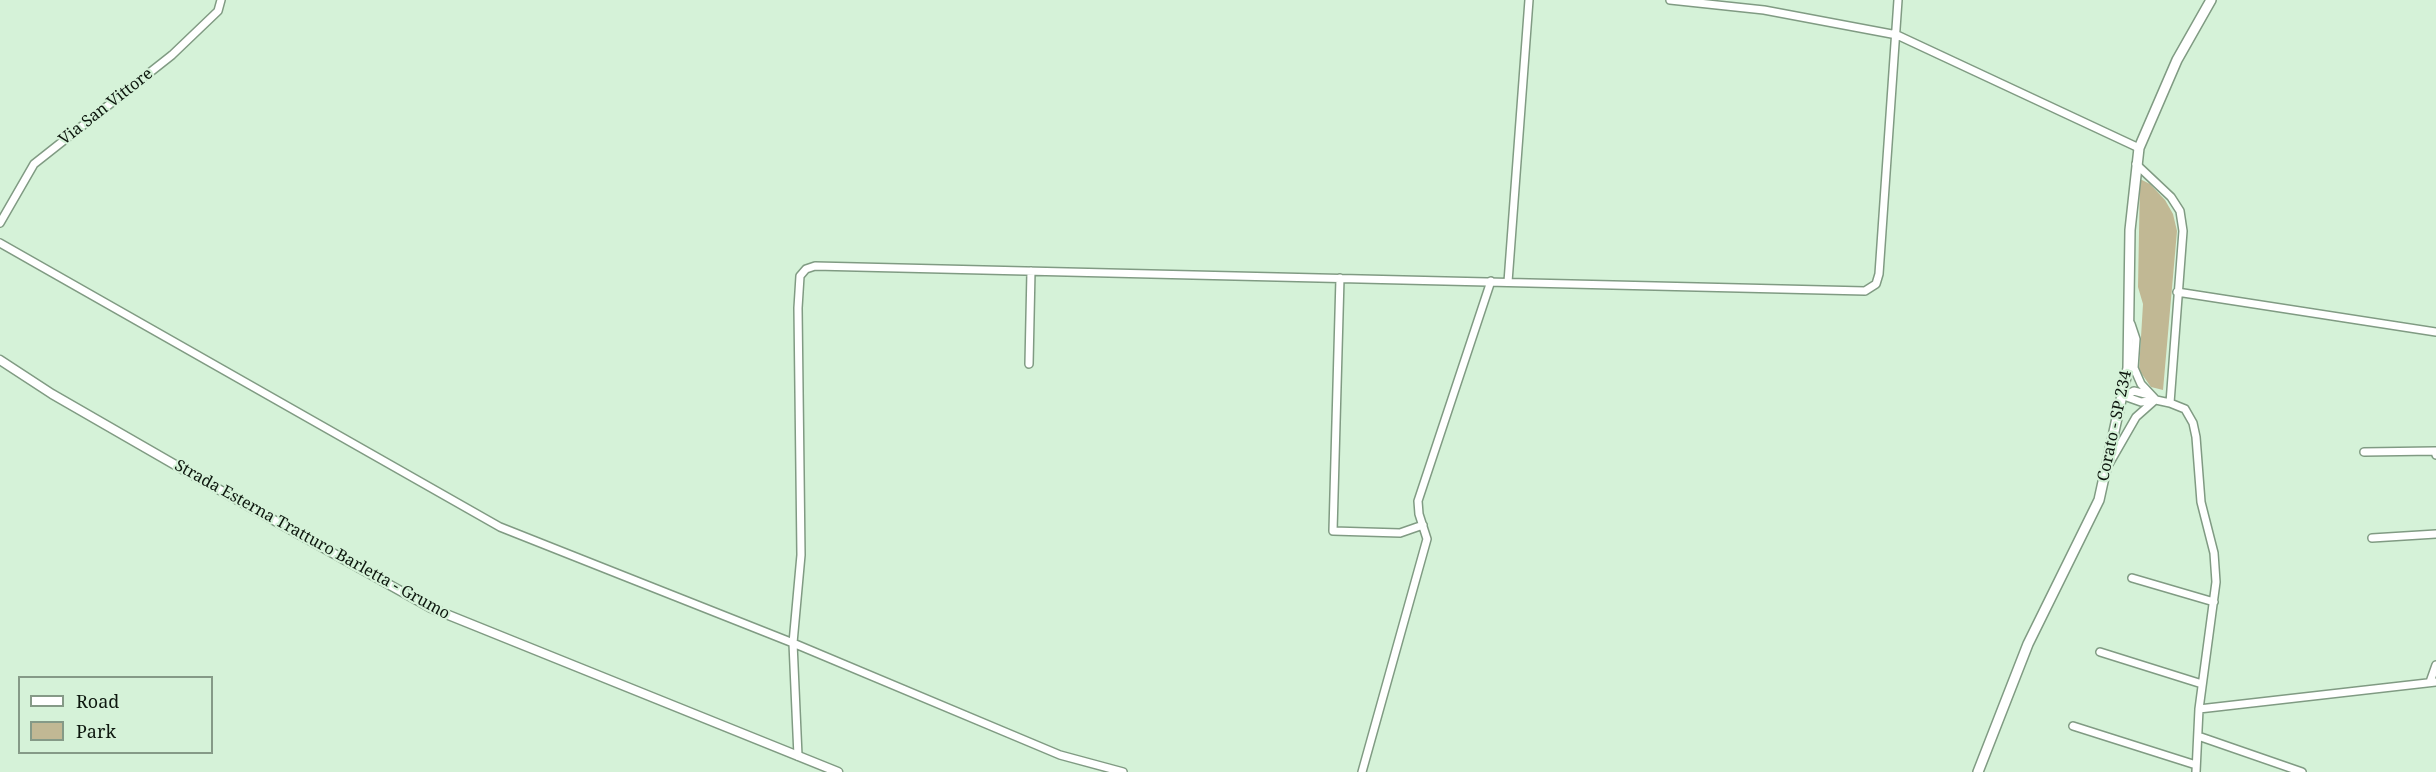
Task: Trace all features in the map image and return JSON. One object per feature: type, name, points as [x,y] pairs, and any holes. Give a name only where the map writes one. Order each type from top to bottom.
[{"type":"main road","name":"Corato - SP 234","points":[[1978,772],[2028,644],[2099,500],[2124,396],[2130,322],[2130,230],[2139,148],[2177,60],[2211,0]]},
{"type":"street","name":"Via San Vittore","points":[[0,223],[34,164],[172,55],[218,11],[221,0]]},
{"type":"street","points":[[1509,282],[1530,0]]},
{"type":"street","points":[[1670,0],[1764,10],[1897,35],[2139,148]]},
{"type":"street","points":[[798,756],[793,644],[801,555],[797,419],[800,276],[806,269],[815,266],[1865,291],[1876,284],[1879,274],[1898,0]]},
{"type":"street","points":[[2136,164],[2166,190],[2180,211],[2183,231],[2170,403]]},
{"type":"street","points":[[0,243],[500,527],[793,644],[1060,755],[1123,772]]},
{"type":"street","points":[[1029,364],[1031,271]]},
{"type":"street","points":[[1340,278],[1333,531],[1400,533],[1423,525]]},
{"type":"street","points":[[1362,772],[1427,539],[1419,514],[1418,501],[1491,281]]},
{"type":"street","points":[[2177,292],[2436,332]]},
{"type":"street","points":[[2130,322],[2136,339],[2134,368],[2141,384],[2156,400]]},
{"type":"street","name":"Strada Esterna Tratturo Barletta - Grumo","points":[[0,360],[52,394],[204,482],[431,608],[838,772]]},
{"type":"street","points":[[2073,726],[2196,768],[2199,709],[2214,602],[2216,568],[2201,502],[2193,423],[2185,409],[2170,403],[2156,400],[2141,402],[2124,396]]},
{"type":"street","points":[[2108,465],[2136,417],[2156,400]]},
{"type":"street","points":[[2364,452],[2435,451],[2436,455]]},
{"type":"street","points":[[2372,538],[2436,534]]},
{"type":"street","points":[[2132,578],[2214,602]]},
{"type":"street","points":[[2100,652],[2202,684]]},
{"type":"street","points":[[2199,709],[2433,682],[2436,665]]},
{"type":"street","points":[[2198,736],[2302,772]]},
{"type":"green space","points":[[2140,179],[2150,184],[2165,200],[2173,214],[2177,231],[2163,390],[2151,387],[2139,370],[2143,304],[2138,287]]}]
